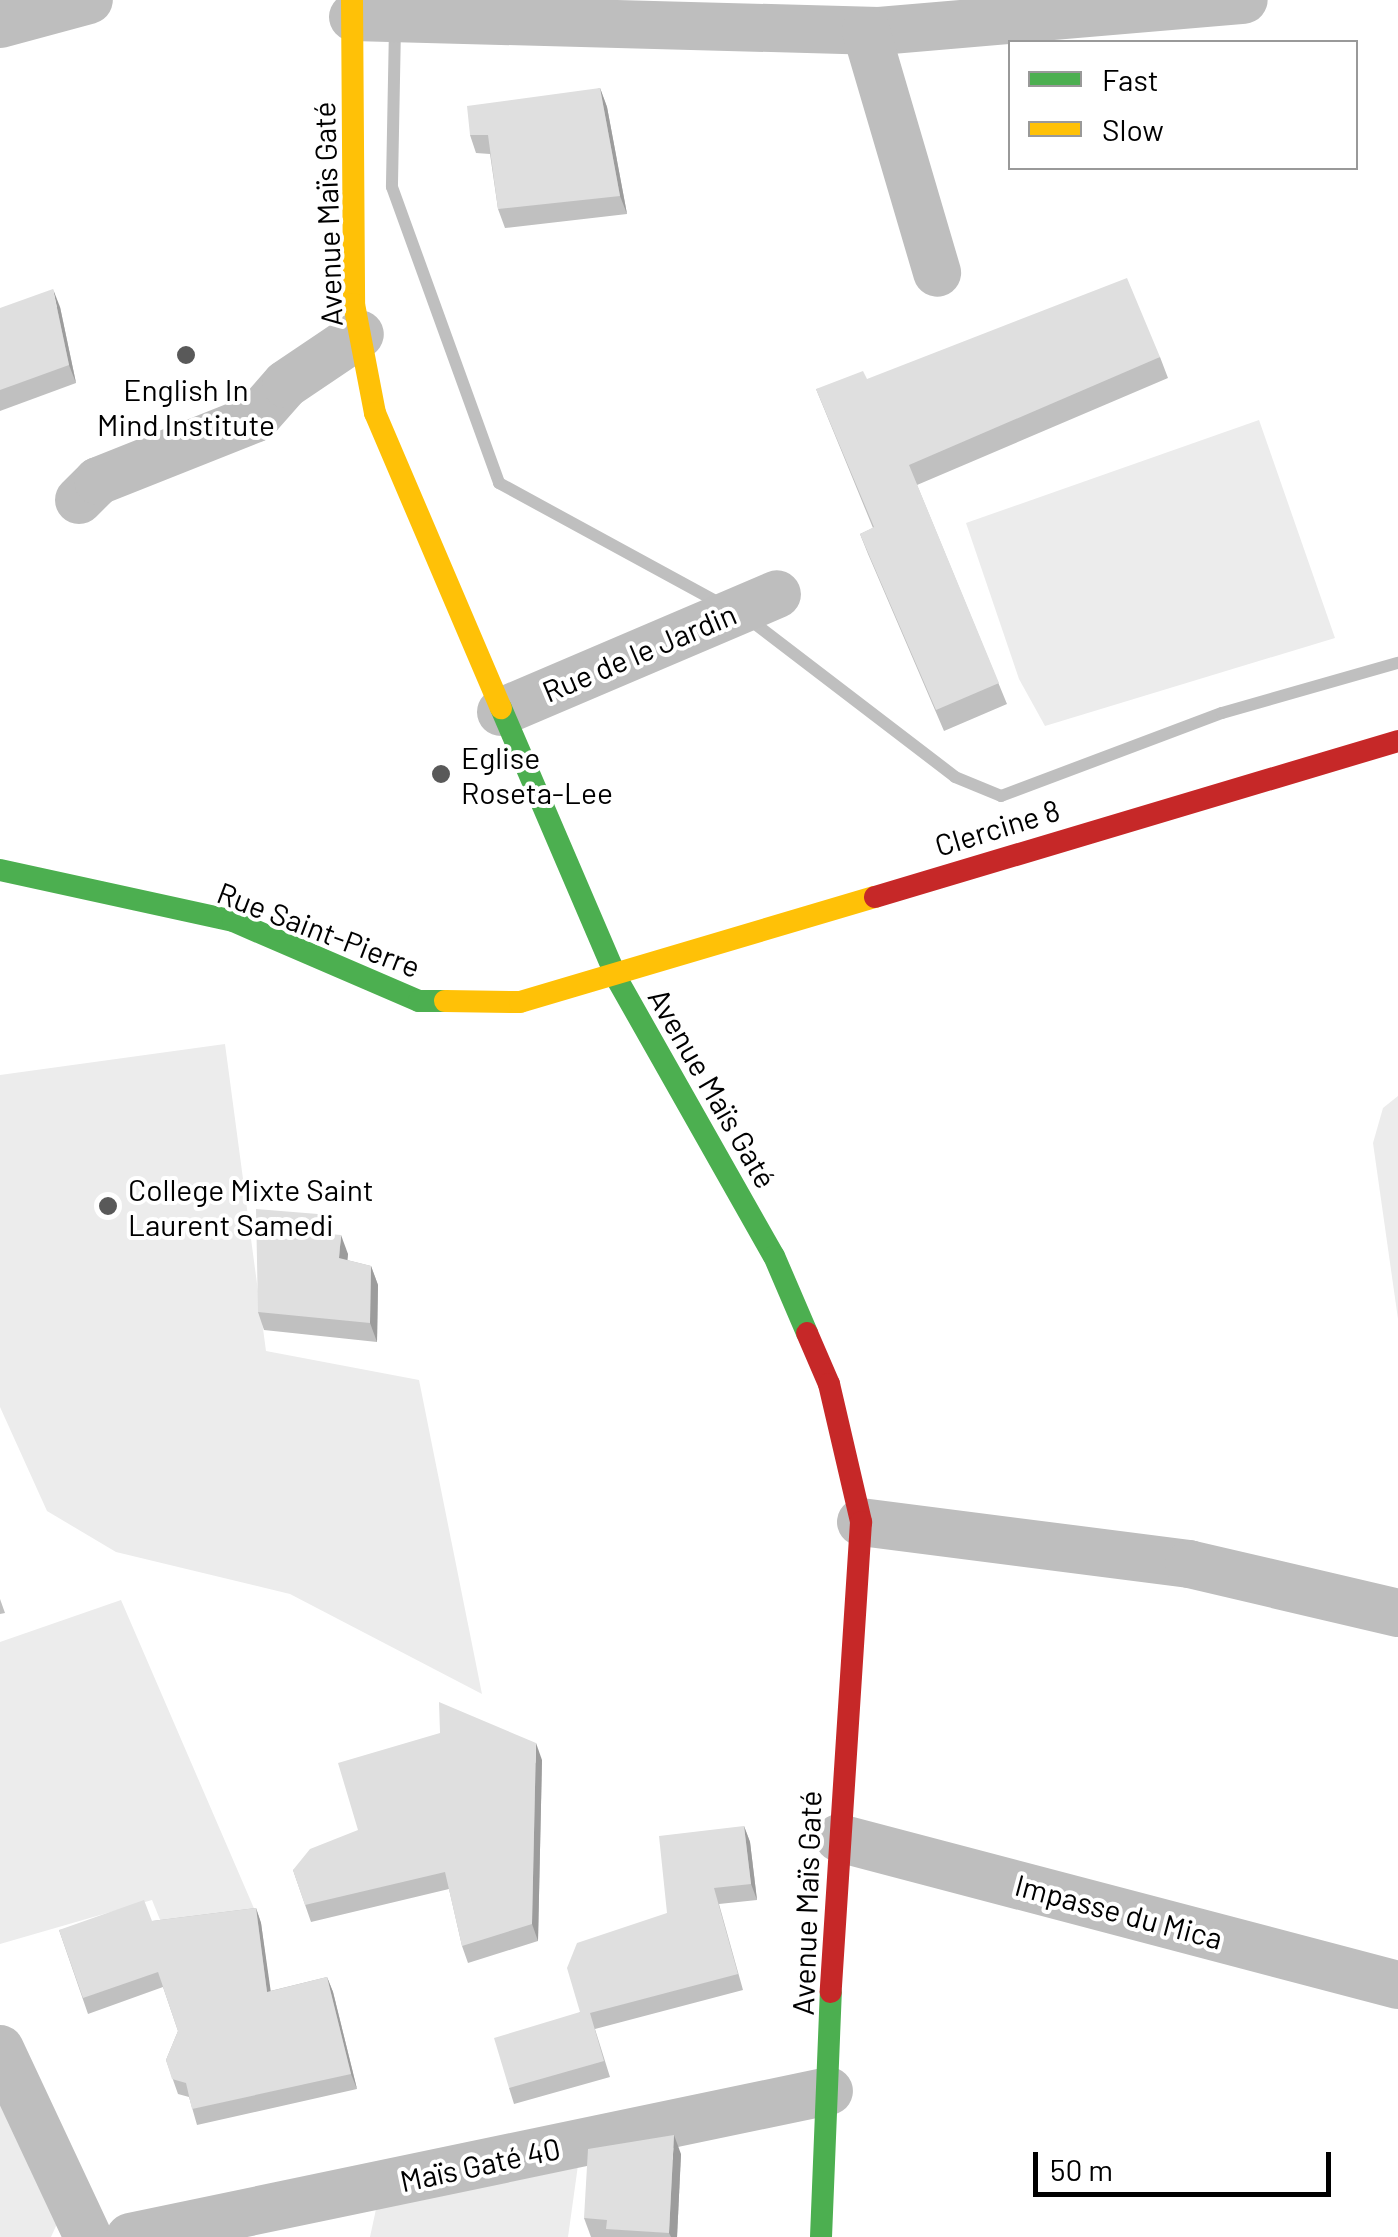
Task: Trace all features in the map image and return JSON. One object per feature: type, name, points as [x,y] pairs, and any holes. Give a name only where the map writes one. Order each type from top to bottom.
[{"type":"street","points":[[0,24],[89,0]]},
{"type":"street","points":[[360,11],[440,20],[866,31],[1244,0]]},
{"type":"street","name":"Avenue Maïs Gaté","points":[[360,11],[360,334],[376,413],[617,979],[774,1256],[828,1384],[861,1522],[839,1838],[821,2237]]},
{"type":"street","points":[[866,31],[937,273]]},
{"type":"street","points":[[80,500],[109,476],[256,418],[286,384],[360,334]]},
{"type":"street","name":"Rue de le Jardin","points":[[501,712],[715,617],[777,594]]},
{"type":"street","name":"Clercine 8","points":[[617,979],[1398,741]]},
{"type":"street","name":"Rue Saint-Pierre","points":[[0,870],[233,920],[419,1001],[520,1002],[617,979]]},
{"type":"street","points":[[861,1522],[1189,1564],[1398,1613]]},
{"type":"street","name":"Impasse du Mica","points":[[839,1838],[1398,1984]]},
{"type":"street","points":[[0,2050],[88,2237]]},
{"type":"street","name":"Maïs Gaté 40","points":[[130,2237],[829,2091]]},
{"type":"shaded area","points":[[1259,420],[1335,638],[1045,726],[1019,679],[966,523]]},
{"type":"shaded area","points":[[225,1044],[266,1351],[419,1380],[482,1694],[290,1594],[116,1552],[47,1511],[0,1407],[0,1075]]},
{"type":"shaded area","points":[[1398,1096],[1398,1319],[1373,1143],[1383,1108]]},
{"type":"shaded area","points":[[121,1600],[256,1913],[165,1932],[152,1900],[0,1944],[0,1642]]},
{"type":"shaded area","points":[[0,2088],[62,2213],[51,2237],[0,2237]]},
{"type":"shaded area","points":[[579,2158],[568,2237],[370,2237],[378,2200]]},
{"type":"building","points":[[600,88],[620,196],[498,209],[488,135],[470,135],[467,106]]},
{"type":"building","points":[[1127,278],[1160,357],[909,465],[999,683],[936,710],[860,534],[874,527],[816,389],[863,371],[867,379]]},
{"type":"building","points":[[53,289],[69,365],[0,390],[0,308]]},
{"type":"building","points":[[256,1209],[318,1214],[317,1233],[341,1235],[339,1258],[371,1266],[370,1323],[258,1312]]},
{"type":"building","points":[[439,1702],[536,1743],[532,1924],[462,1946],[445,1872],[305,1905],[293,1870],[310,1849],[358,1830],[338,1763],[440,1733]]},
{"type":"building","points":[[744,1826],[751,1884],[714,1888],[738,1974],[590,2013],[604,2061],[509,2088],[494,2038],[580,2012],[567,1968],[577,1943],[667,1913],[659,1836]]},
{"type":"building","points":[[144,1900],[152,1921],[256,1908],[267,1992],[327,1977],[351,2074],[192,2109],[186,2083],[172,2079],[166,2060],[178,2031],[158,1972],[83,1998],[59,1930]]},
{"type":"building","points":[[674,2135],[669,2233],[606,2229],[607,2220],[584,2218],[588,2149]]},
{"type":"waterway","points":[[395,27],[392,187],[499,483],[723,605]]},
{"type":"waterway","points":[[750,620],[955,777],[1001,796],[1222,713],[1398,663]]},
{"type":"traffic: fast","points":[[501,708],[617,979],[774,1256],[807,1333]]},
{"type":"traffic: fast","points":[[0,870],[233,921],[419,1001],[445,1001]]},
{"type":"traffic: fast","points":[[821,2237],[831,1992]]},
{"type":"traffic: slow","points":[[352,0],[354,304],[375,413],[501,708]]},
{"type":"traffic: slow","points":[[445,1001],[520,1002],[875,897]]},
{"type":"traffic: jam","points":[[875,897],[1398,741]]},
{"type":"traffic: jam","points":[[807,1333],[829,1384],[861,1522],[831,1992]]},
{"type":"place","name":"English In Mind Institute","points":[[186,355]]},
{"type":"place","name":"Eglise Roseta-Lee","points":[[441,774]]},
{"type":"place","name":"College Mixte Saint Laurent Samedi","points":[[108,1206]]}]
